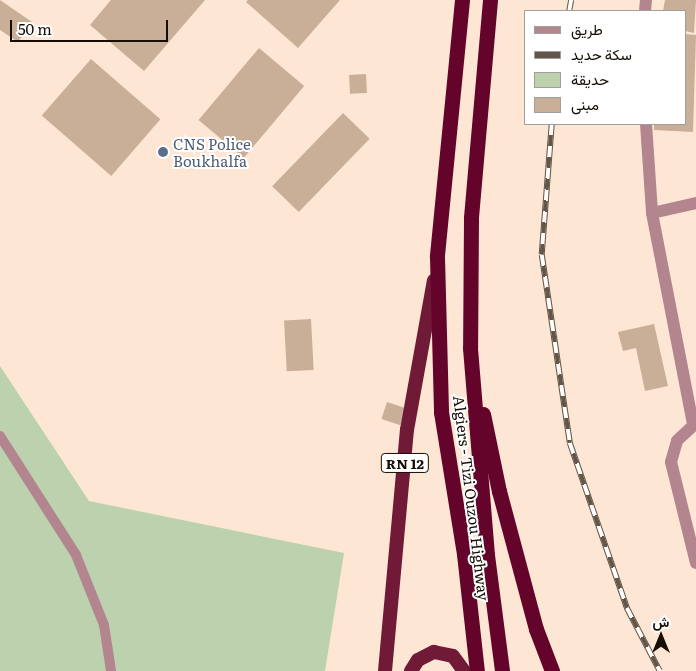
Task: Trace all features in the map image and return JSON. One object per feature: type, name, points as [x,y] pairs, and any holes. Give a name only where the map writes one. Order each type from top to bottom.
[{"type":"highway","name":"Algiers - Tizi Ouzou Highway","points":[[462,0],[438,257],[441,412],[464,554],[477,671]]},
{"type":"highway","name":"Algiers - Tizi Ouzou Highway","points":[[490,0],[471,218],[470,348],[487,555],[502,671]]},
{"type":"highway","name":"RN 12","points":[[385,671],[408,430],[438,257]]},
{"type":"highway","points":[[470,348],[500,491],[536,628],[552,671]]},
{"type":"highway","points":[[411,671],[418,660],[434,652],[453,656],[464,671]]},
{"type":"street","points":[[646,125],[652,213],[695,423],[677,441],[671,462],[696,563]]},
{"type":"street","points":[[652,213],[696,203]]},
{"type":"lane","points":[[0,436],[76,555],[104,625],[111,671]]},
{"type":"green space","points":[[0,366],[89,501],[344,553],[325,671],[0,671]]},
{"type":"building","points":[[0,0],[32,22],[18,42],[0,30]]},
{"type":"building","points":[[111,0],[205,0],[144,71],[90,25]]},
{"type":"building","points":[[248,0],[340,0],[298,48],[246,2]]},
{"type":"building","points":[[665,0],[696,0],[694,33],[686,31],[686,10],[663,10]]},
{"type":"building","points":[[686,34],[696,35],[693,132],[654,130],[654,125],[686,125]]},
{"type":"building","points":[[259,48],[304,86],[244,158],[199,120]]},
{"type":"building","points":[[91,59],[160,119],[111,176],[42,116]]},
{"type":"building","points":[[366,74],[367,93],[350,94],[349,75]]},
{"type":"building","points":[[343,113],[370,139],[299,212],[272,186]]},
{"type":"building","points":[[311,319],[314,370],[287,371],[284,320]]},
{"type":"building","points":[[654,324],[668,386],[645,391],[636,348],[623,351],[618,332]]},
{"type":"building","points":[[387,402],[406,408],[400,425],[381,419]]},
{"type":"railway","points":[[569,10],[571,0]]},
{"type":"railway","points":[[552,125],[542,255],[570,443],[627,608],[660,671]]},
{"type":"place","name":"CNS Police Boukhalfa","points":[[163,152]]}]
